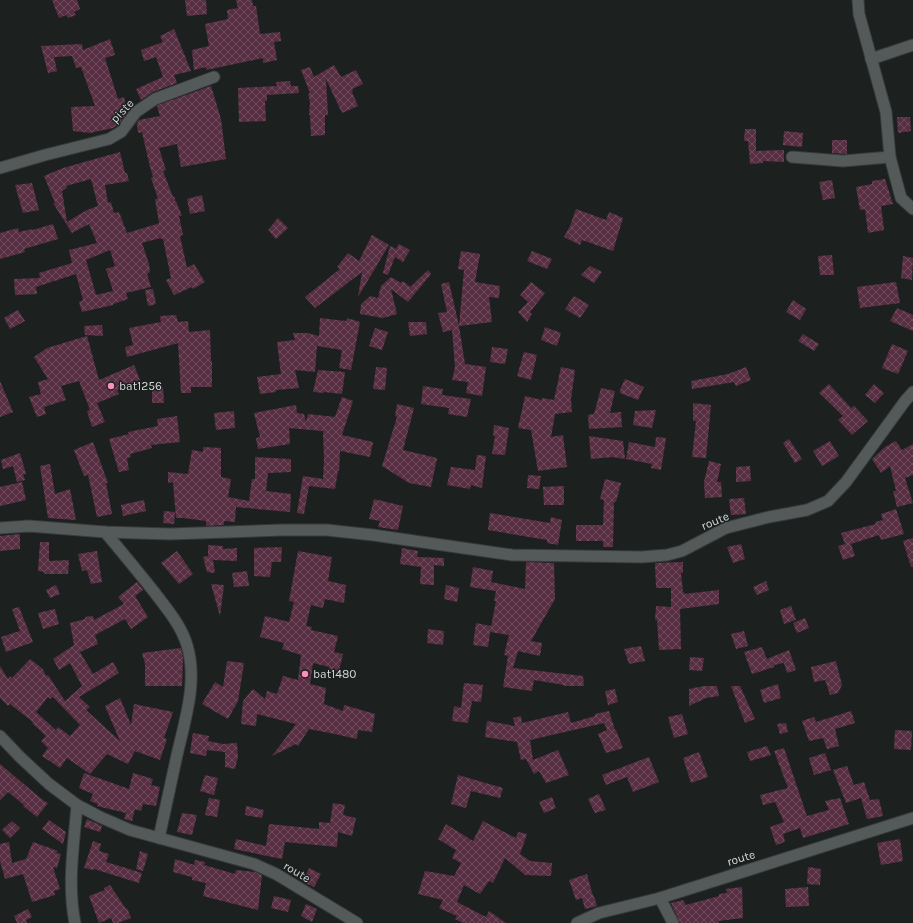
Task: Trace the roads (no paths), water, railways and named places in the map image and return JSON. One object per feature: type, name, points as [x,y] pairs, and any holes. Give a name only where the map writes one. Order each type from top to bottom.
[{"type":"street","points":[[858,0],[859,14],[886,112],[890,157],[901,198],[913,209]]},
{"type":"street","points":[[871,60],[913,45]]},
{"type":"street","name":"piste","points":[[0,168],[109,139],[121,132],[136,112],[150,102],[169,93],[214,77]]},
{"type":"street","points":[[792,156],[843,161],[890,157]]},
{"type":"street","name":"route","points":[[0,528],[29,526],[105,532],[170,534],[327,530],[373,534],[512,555],[642,557],[667,555],[682,551],[726,528],[769,517],[807,510],[828,501],[846,482],[913,392]]},
{"type":"street","points":[[105,532],[128,558],[171,614],[187,644],[190,657],[190,700],[159,838]]},
{"type":"street","name":"route","points":[[0,736],[49,784],[77,805],[100,818],[130,830],[254,864],[276,874],[357,923]]},
{"type":"street","points":[[75,923],[71,884],[77,805]]},
{"type":"street","name":"route","points":[[576,923],[599,913],[660,898],[913,818]]},
{"type":"street","points":[[660,898],[673,923]]},
{"type":"place","name":"bat1256","points":[[111,386]]},
{"type":"place","name":"bat1480","points":[[305,674]]}]
